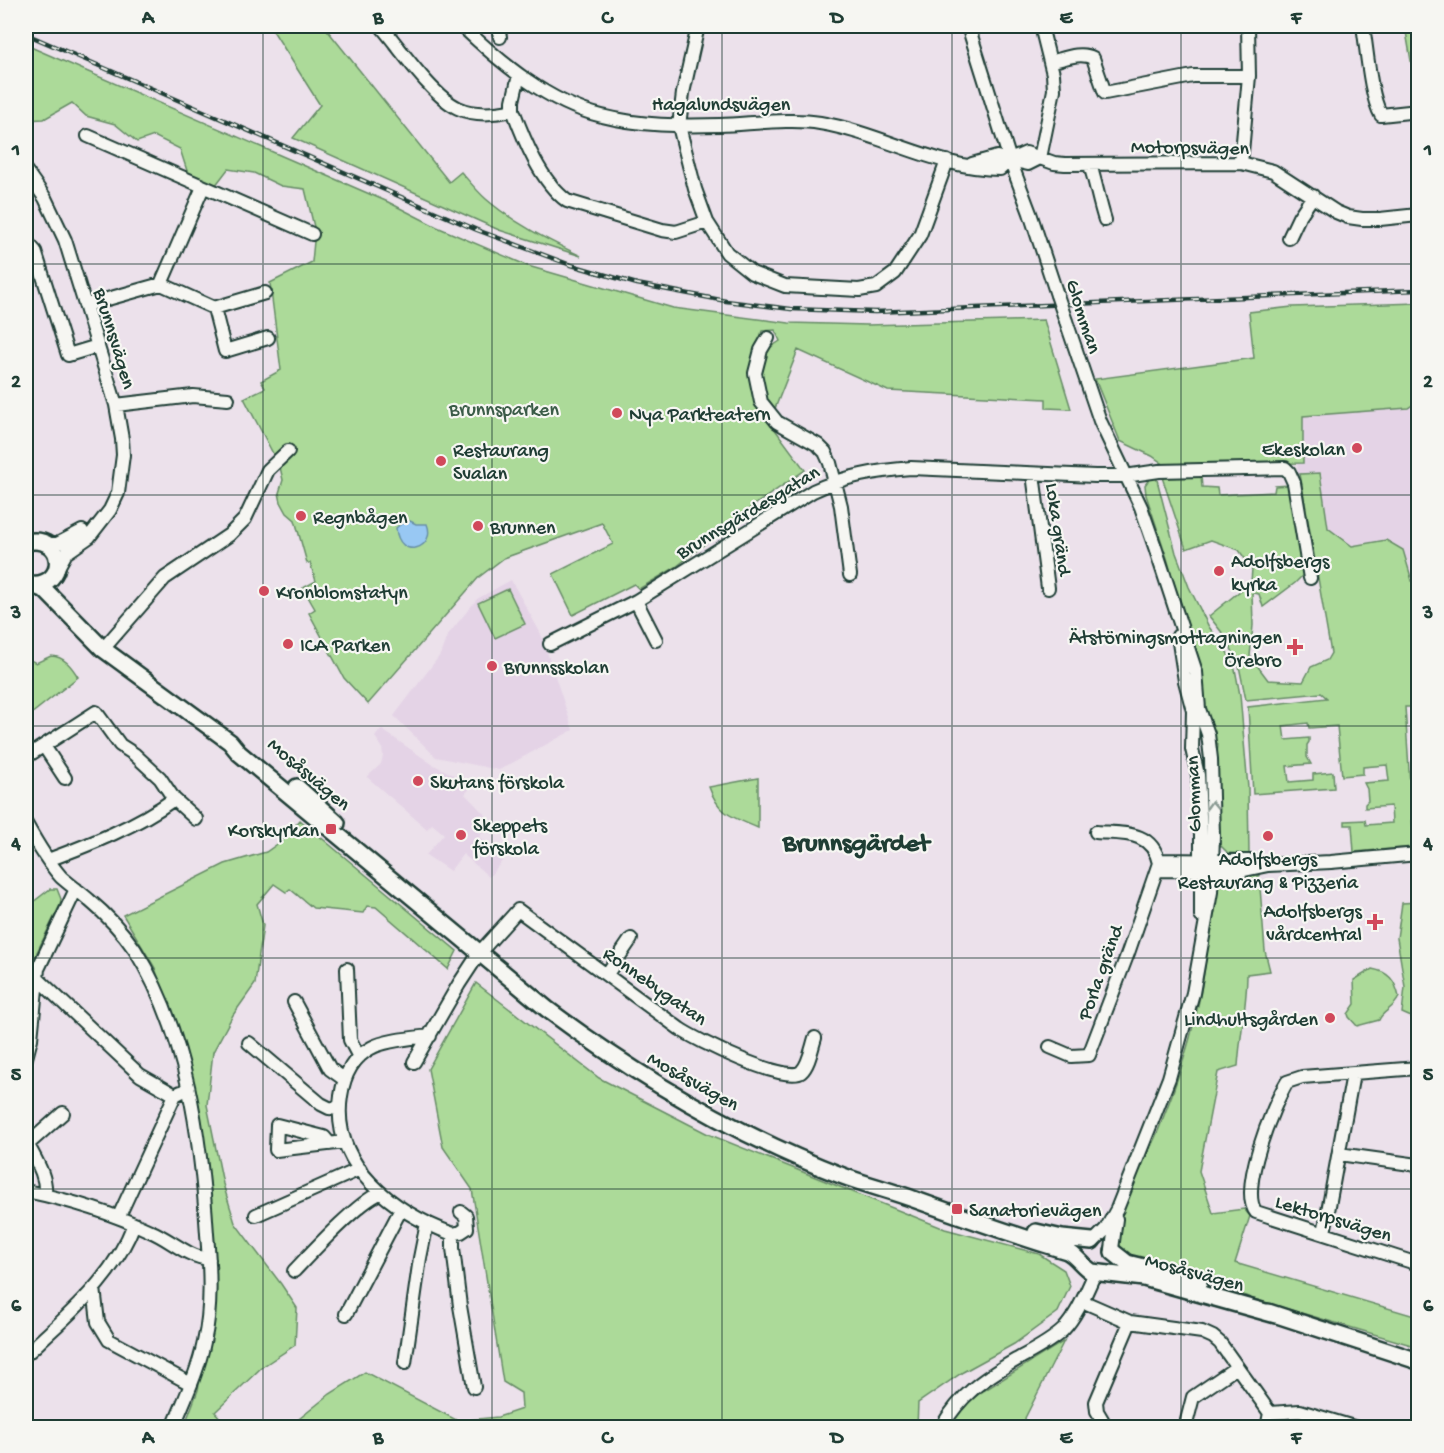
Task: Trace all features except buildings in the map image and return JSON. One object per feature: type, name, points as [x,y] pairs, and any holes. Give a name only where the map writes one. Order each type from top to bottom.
[{"type":"main road","points":[[26,541],[38,540],[49,544]]},
{"type":"main road","name":"Mosåsvägen","points":[[49,544],[56,552],[56,587],[70,616]]},
{"type":"main road","points":[[26,583],[36,585],[44,583],[56,572]]},
{"type":"main road","name":"Mosåsvägen","points":[[26,583],[45,590],[103,649],[230,742],[239,753],[547,1009],[591,1042],[692,1105],[782,1150],[844,1176],[1022,1232],[1094,1240]]},
{"type":"main road","name":"Mosåsvägen","points":[[1022,1232],[1067,1251],[1090,1268],[1144,1278],[1276,1315],[1419,1360]]},
{"type":"main road","points":[[1094,1240],[1106,1243],[1112,1251],[1111,1265],[1090,1268],[1080,1255],[1083,1248],[1094,1240]]},
{"type":"main road","name":"Mosåsvägen","points":[[1112,1251],[1127,1263],[1180,1277],[1276,1315]]},
{"type":"street","points":[[381,26],[443,98],[457,107],[484,114],[513,110]]},
{"type":"street","name":"Hagalundsvägen","points":[[462,26],[519,75],[572,105],[600,116],[636,123],[679,126],[817,122],[884,139],[947,161],[968,165],[997,157],[1010,160]]},
{"type":"street","points":[[698,26],[683,93],[679,126],[695,189],[707,222],[733,259],[752,273],[785,286],[859,290],[876,287],[895,273],[920,235],[947,161]]},
{"type":"street","name":"Glomman","points":[[968,26],[1010,160],[1092,399],[1141,507],[1161,564],[1196,672],[1199,710],[1210,742],[1201,942],[1193,993],[1169,1078],[1117,1209],[1106,1229],[1094,1240]]},
{"type":"street","points":[[1040,158],[1054,90],[1041,26]]},
{"type":"street","points":[[1241,163],[1249,76],[1248,26]]},
{"type":"street","points":[[1363,26],[1373,89],[1381,115],[1419,111]]},
{"type":"street","points":[[1050,62],[1089,55],[1093,58],[1105,93],[1193,76],[1249,76]]},
{"type":"street","points":[[519,75],[513,110],[548,182],[567,201],[662,230],[676,231],[707,222]]},
{"type":"street","points":[[87,136],[312,234]]},
{"type":"street","name":"Motorpsvägen","points":[[1010,160],[1026,153],[1054,163],[1090,165],[1241,163],[1273,171],[1336,212],[1348,217],[1362,219],[1419,214]]},
{"type":"street","points":[[1090,165],[1105,220]]},
{"type":"street","name":"Brunnsvägen","points":[[26,171],[58,221],[116,405],[122,439],[122,464],[118,493],[110,510],[89,537],[66,553],[56,572]]},
{"type":"street","points":[[160,284],[203,187]]},
{"type":"street","points":[[1289,238],[1313,196]]},
{"type":"street","points":[[26,241],[35,251],[68,355],[98,346]]},
{"type":"street","points":[[86,305],[160,284],[214,308],[265,293]]},
{"type":"street","points":[[214,308],[225,351],[268,338]]},
{"type":"street","points":[[768,338],[761,350],[755,373],[761,402],[777,422],[818,445],[825,452],[830,462],[841,506],[850,575]]},
{"type":"street","points":[[116,405],[193,396],[228,399]]},
{"type":"street","points":[[103,649],[165,578],[229,535],[245,519],[267,470],[288,451]]},
{"type":"street","name":"Brunnsgärdesgatan","points":[[550,644],[636,601],[813,491],[834,481],[867,472],[911,468],[1125,476],[1159,471],[1285,468],[1294,483],[1310,578]]},
{"type":"street","name":"Loka gränd","points":[[1033,474],[1048,588]]},
{"type":"street","points":[[49,544],[57,544],[100,523]]},
{"type":"street","points":[[636,601],[656,640]]},
{"type":"street","name":"Glomman","points":[[1176,614],[1185,681],[1192,711],[1191,748],[1198,775],[1206,866]]},
{"type":"street","points":[[26,757],[96,712],[112,737],[160,778],[174,799],[196,819]]},
{"type":"street","points":[[44,746],[65,778]]},
{"type":"street","points":[[48,860],[108,835],[162,808],[174,799]]},
{"type":"street","points":[[26,824],[30,841],[62,877],[115,924],[142,963],[166,1016],[188,1088],[201,1165],[209,1259],[209,1298],[205,1341],[173,1428]]},
{"type":"street","points":[[1096,832],[1138,836],[1149,843],[1156,853],[1158,864],[1206,866],[1252,861],[1268,865],[1419,854]]},
{"type":"street","name":"Porla gränd","points":[[1050,1047],[1071,1056],[1089,1055],[1128,953],[1158,864]]},
{"type":"street","points":[[26,1058],[36,978],[41,962],[76,889]]},
{"type":"street","name":"Ronnebygatan","points":[[480,952],[518,910],[680,1029],[697,1040],[741,1059],[794,1075],[801,1072],[806,1065],[815,1038]]},
{"type":"street","points":[[607,974],[631,939]]},
{"type":"street","points":[[414,1062],[480,952]]},
{"type":"street","points":[[346,969],[350,1040],[359,1057]]},
{"type":"street","points":[[36,978],[140,1076],[175,1095]]},
{"type":"street","points":[[294,1002],[330,1069],[344,1079]]},
{"type":"street","points":[[430,1036],[377,1045],[359,1057],[347,1071],[339,1108],[345,1142],[360,1169],[380,1193],[401,1209],[453,1234],[467,1228],[466,1216],[461,1212]]},
{"type":"street","points":[[249,1043],[321,1104],[329,1108],[339,1108]]},
{"type":"street","name":"Lektorpsvägen","points":[[1419,1068],[1302,1077],[1287,1083],[1260,1143],[1250,1201],[1256,1212],[1419,1264]]},
{"type":"street","points":[[1324,1233],[1353,1074]]},
{"type":"street","points":[[118,1216],[175,1095],[188,1088]]},
{"type":"street","points":[[45,1194],[42,1173],[26,1143],[63,1113]]},
{"type":"street","points":[[330,1144],[345,1142]]},
{"type":"street","points":[[1339,1154],[1419,1165]]},
{"type":"street","points":[[256,1215],[360,1169]]},
{"type":"street","points":[[26,1191],[82,1204],[118,1216],[151,1231],[198,1258],[209,1259]]},
{"type":"street","points":[[294,1271],[347,1218],[380,1193]]},
{"type":"street","points":[[346,1314],[401,1209]]},
{"type":"street","name":"Glomman","points":[[1112,1251],[1117,1209]]},
{"type":"street","points":[[405,1363],[427,1223]]},
{"type":"street","points":[[26,1354],[94,1288],[119,1257],[134,1224]]},
{"type":"street","points":[[453,1234],[460,1306],[474,1387]]},
{"type":"street","points":[[941,1428],[950,1412],[965,1394],[993,1374],[1053,1338],[1072,1319],[1082,1301],[1090,1268]]},
{"type":"street","points":[[94,1288],[98,1322],[109,1340],[191,1384]]},
{"type":"street","points":[[1082,1301],[1130,1322],[1202,1332],[1213,1337],[1220,1343],[1270,1413],[1267,1428]]},
{"type":"street","points":[[1107,1428],[1097,1412],[1096,1402],[1130,1322]]},
{"type":"street","points":[[1185,1428],[1192,1397],[1237,1367]]},
{"type":"street","points":[[1270,1413],[1300,1411],[1357,1428]]},
{"type":"shaded area","name":"Ekeskolan","points":[[1418,303],[1418,631],[1408,560],[1315,580],[1298,474],[1294,422]]},
{"type":"shaded area","name":"Brunnsskolan","points":[[511,580],[541,634],[573,730],[499,770],[436,757],[394,716],[440,655],[447,636],[477,599]]},
{"type":"shaded area","name":"Skutans förskola","points":[[381,729],[432,764],[473,785],[465,794],[491,821],[479,837],[504,859],[489,877],[463,854],[450,871],[426,855],[444,834],[432,824],[427,829],[367,777],[381,764],[382,747],[375,737]]},
{"type":"green space","points":[[270,26],[324,26],[449,182],[461,172],[483,196],[508,216],[544,238],[581,256],[499,230],[293,138],[320,105]]},
{"type":"green space","points":[[1405,26],[1418,26],[1418,101]]},
{"type":"green space","name":"Brunnsparken","points":[[26,45],[388,202],[437,227],[528,266],[673,308],[789,323],[868,325],[1044,320],[1071,409],[1046,408],[1046,399],[888,391],[798,350],[774,411],[763,394],[762,367],[768,349],[780,341],[775,330],[762,331],[753,362],[762,412],[805,470],[750,508],[676,567],[639,589],[634,584],[573,615],[553,574],[613,544],[602,523],[504,558],[479,577],[368,704],[344,678],[309,613],[315,609],[303,588],[316,581],[310,563],[307,563],[295,520],[287,513],[281,502],[279,493],[283,480],[280,467],[244,398],[265,388],[261,381],[281,370],[270,283],[312,262],[315,231],[305,189],[281,186],[254,173],[228,169],[215,186],[188,174],[180,149],[154,136],[137,142],[115,124],[86,116],[72,103],[44,119],[26,120]]},
{"type":"green space","points":[[1418,303],[1418,401],[1408,408],[1303,416],[1303,463],[1165,465],[1152,456],[1120,441],[1095,379],[1254,358],[1249,312],[1292,307]]},
{"type":"green space","points":[[1320,473],[1328,528],[1352,546],[1386,540],[1403,550],[1418,601],[1418,732],[1413,735],[1411,707],[1405,707],[1414,847],[1354,852],[1352,825],[1345,825],[1345,821],[1365,820],[1366,825],[1392,823],[1391,806],[1365,808],[1368,801],[1364,783],[1389,781],[1387,765],[1363,767],[1363,774],[1342,776],[1337,726],[1309,728],[1308,723],[1283,726],[1285,740],[1309,738],[1307,757],[1311,764],[1287,766],[1289,782],[1313,780],[1313,774],[1333,772],[1334,788],[1253,794],[1248,707],[1327,698],[1321,693],[1246,700],[1239,666],[1227,639],[1209,616],[1251,582],[1252,569],[1239,550],[1211,540],[1186,549],[1162,477],[1201,476],[1202,487],[1217,488],[1218,495],[1274,492],[1275,486],[1290,485],[1306,572],[1263,607],[1259,594],[1252,593],[1253,625],[1250,656],[1268,680],[1303,682],[1311,667],[1327,660],[1331,653],[1300,474]]},
{"type":"green space","points":[[1156,476],[1176,553],[1189,587],[1209,627],[1226,650],[1235,669],[1240,695],[1248,788],[1249,854],[1228,853],[1220,845],[1216,827],[1215,772],[1218,745],[1203,715],[1200,675],[1167,558],[1146,495],[1145,485],[1150,478]]},
{"type":"green space","points":[[508,589],[525,624],[495,638],[478,603]]},
{"type":"green space","points":[[51,656],[64,660],[78,677],[26,718],[26,658],[36,663]]},
{"type":"green space","points":[[758,778],[758,828],[734,818],[722,809],[709,787]]},
{"type":"green space","points":[[300,820],[457,951],[448,969],[376,907],[367,906],[363,913],[313,908],[290,889],[286,892],[274,884],[257,904],[263,925],[255,984],[233,1015],[213,1052],[207,1105],[223,1184],[235,1223],[297,1308],[295,1345],[262,1367],[215,1412],[228,1427],[184,1427],[198,1390],[209,1337],[213,1241],[210,1184],[196,1105],[181,1045],[155,968],[123,915],[225,864],[266,852],[283,840]]},
{"type":"green space","points":[[1259,875],[1265,951],[1270,971],[1247,974],[1238,1066],[1218,1072],[1199,1171],[1213,1213],[1244,1209],[1250,1216],[1235,1263],[1418,1317],[1418,1347],[1250,1298],[1215,1282],[1120,1255],[1118,1239],[1125,1206],[1166,1110],[1192,1029],[1200,996],[1216,888],[1230,877]]},
{"type":"green space","points":[[50,889],[57,889],[61,899],[60,905],[37,952],[31,985],[26,984],[26,903],[33,902]]},
{"type":"green space","points":[[1418,902],[1418,1020],[1402,1013],[1405,987],[1397,938],[1402,903]]},
{"type":"green space","points":[[1372,969],[1383,972],[1390,978],[1399,997],[1379,1020],[1357,1026],[1348,1014],[1355,1004],[1354,980]]},
{"type":"green space","points":[[476,983],[599,1078],[708,1134],[945,1229],[1039,1254],[1064,1270],[1070,1286],[1058,1312],[1014,1344],[963,1372],[918,1403],[917,1427],[289,1427],[330,1394],[365,1372],[458,1421],[498,1417],[522,1409],[521,1393],[503,1382],[472,1189],[443,1147],[428,1069]]},
{"type":"green space","points":[[1064,1341],[1025,1418],[1027,1427],[950,1428],[963,1405]]},
{"type":"water","points":[[410,521],[416,524],[427,524],[429,532],[427,540],[416,548],[404,545],[399,539],[396,528]]},
{"type":"railway","points":[[26,34],[477,230],[568,264],[637,284],[726,301],[791,309],[875,312],[1418,290]]},
{"type":"place","name":"Nya Parkteatern","points":[[617,413]]},
{"type":"place","name":"Ekeskolan","points":[[1357,448]]},
{"type":"place","name":"Restaurang Svalan","points":[[441,461]]},
{"type":"place","name":"Regnbågen","points":[[301,516]]},
{"type":"place","name":"Brunnen","points":[[478,526]]},
{"type":"place","name":"Adolfsbergs kyrka","points":[[1219,571]]},
{"type":"place","name":"Kronblomstatyn","points":[[264,591]]},
{"type":"place","name":"ICA Parken","points":[[288,644]]},
{"type":"place","name":"Ätstörningsmottagningen Örebro","points":[[1295,647]]},
{"type":"place","name":"Brunnsskolan","points":[[492,666]]},
{"type":"place","name":"Skutans förskola","points":[[418,781]]},
{"type":"place","name":"Korskyrkan","points":[[331,829]]},
{"type":"place","name":"Skeppets förskola","points":[[461,835]]},
{"type":"place","name":"Adolfsbergs Restaurang & Pizzeria","points":[[1268,836]]},
{"type":"place","name":"Adolfsbergs vårdcentral","points":[[1375,922]]},
{"type":"place","name":"Lindhultsgården","points":[[1330,1018]]},
{"type":"place","name":"Sanatorievägen","points":[[957,1209]]},
{"type":"district","name":"Brunnsgärdet","points":[[856,841]]}]
